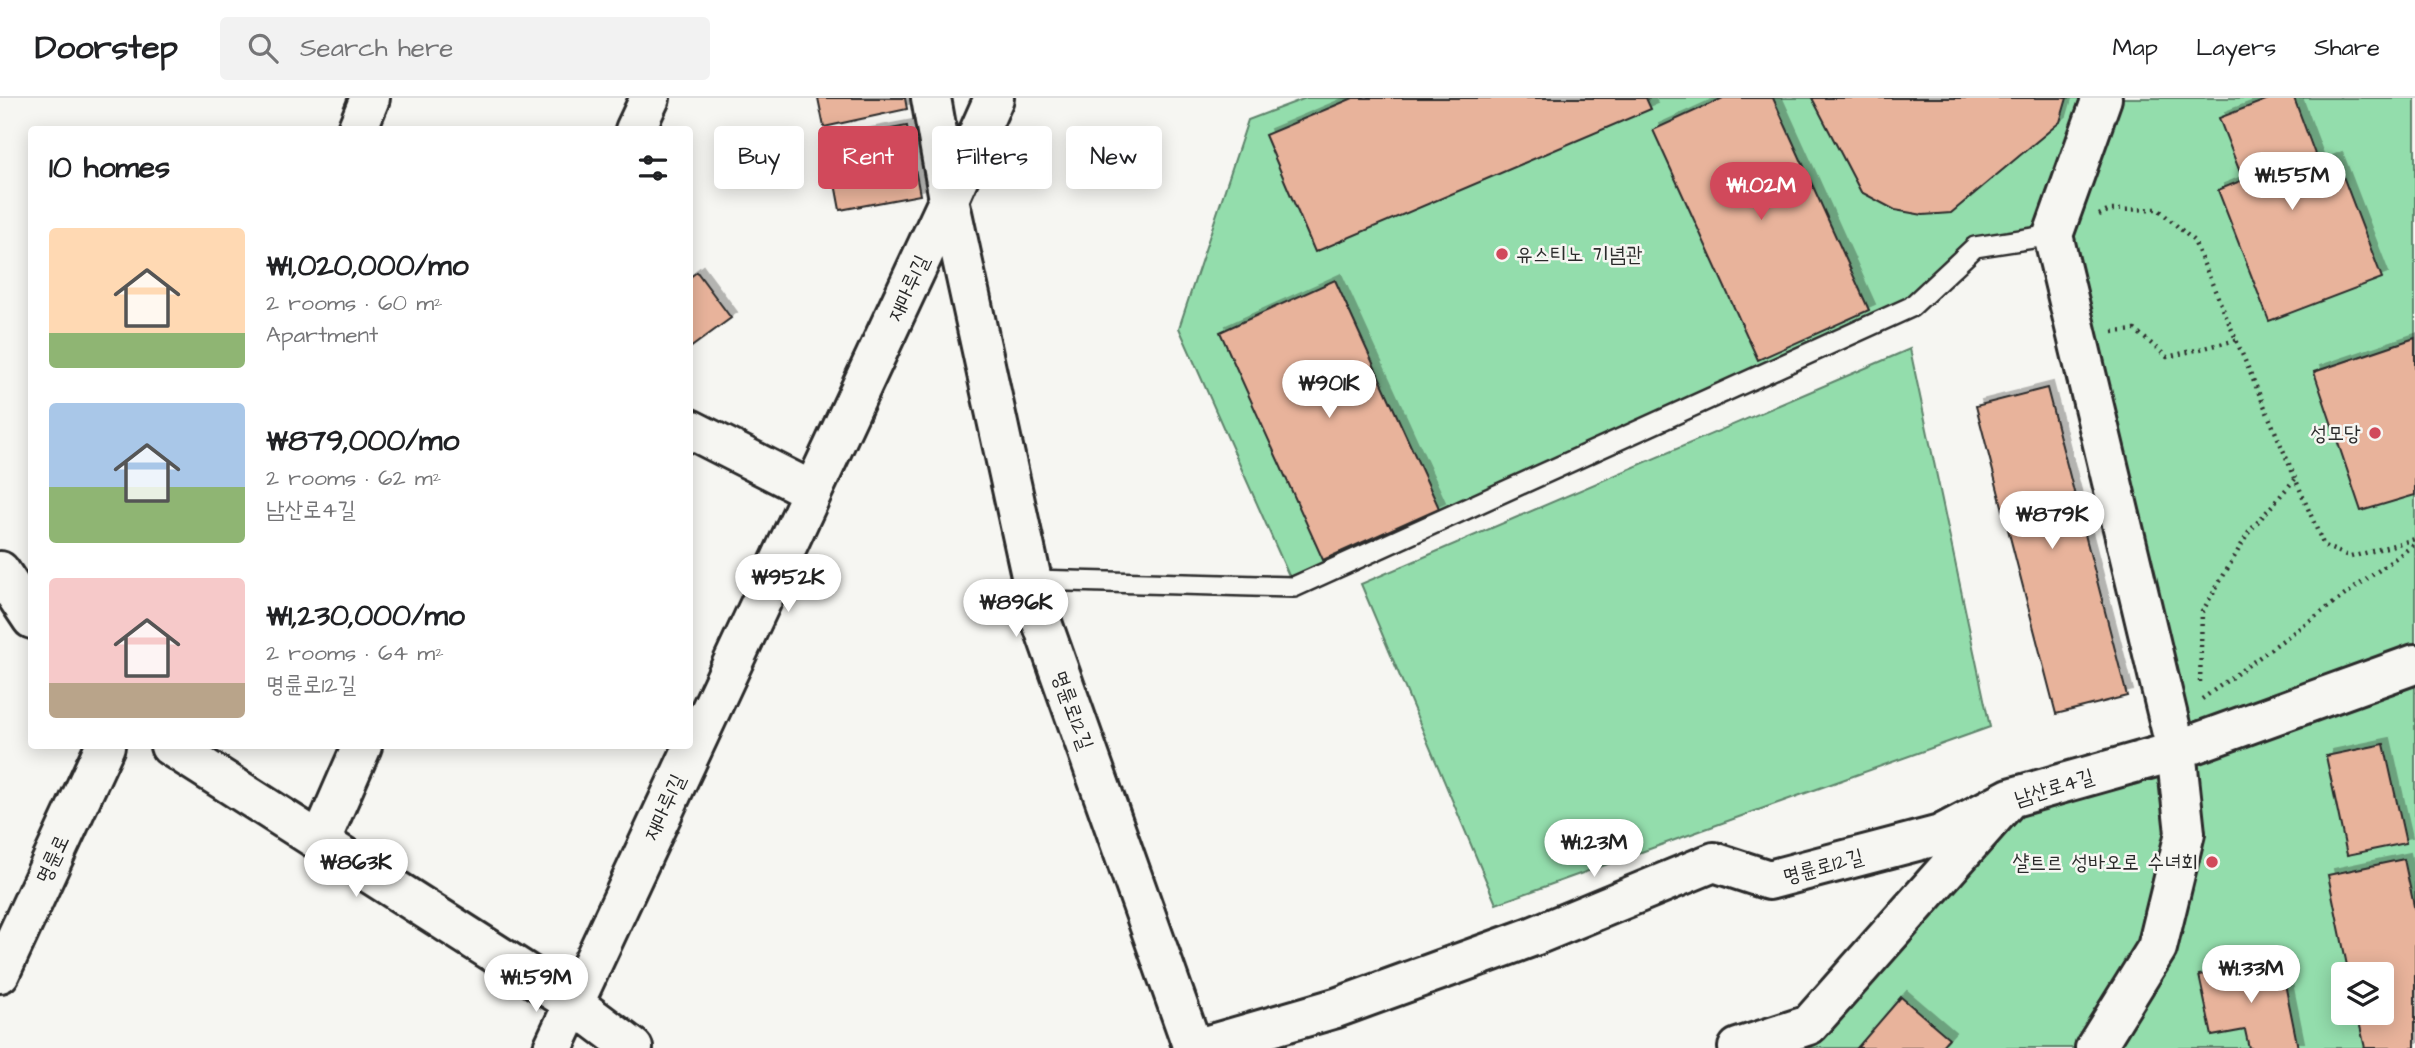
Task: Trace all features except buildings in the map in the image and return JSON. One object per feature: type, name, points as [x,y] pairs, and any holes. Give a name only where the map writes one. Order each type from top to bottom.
[{"type":"street","points":[[359,126],[370,98]]},
{"type":"street","points":[[637,126],[650,98]]},
{"type":"street","name":"명륜로12길","points":[[930,98],[949,199],[1040,617],[1196,1048],[1336,1008],[1534,936],[1714,862],[1769,880],[1940,835],[2010,798]]},
{"type":"street","points":[[949,199],[994,98]]},
{"type":"street","points":[[2095,1048],[2157,948],[2185,833],[2176,750],[2053,235],[2102,98]]},
{"type":"street","name":"재마루1길","points":[[693,746],[949,199]]},
{"type":"street","points":[[693,431],[812,491]]},
{"type":"street","points":[[0,571],[28,613]]},
{"type":"street","name":"남산로4길","points":[[1738,1048],[1809,1024],[2010,798],[2176,750],[2415,664]]},
{"type":"street","name":"명륜로","points":[[0,973],[103,749]]},
{"type":"street","points":[[175,749],[573,1003],[633,1048]]},
{"type":"street","points":[[320,842],[361,749]]},
{"type":"street","name":"재마루1길","points":[[553,1048],[692,749]]},
{"type":"lane","points":[[1032,580],[1294,587],[1911,307],[1975,247],[2053,235]]},
{"type":"path","points":[[2053,235],[2110,210],[2158,209],[2194,242],[2324,546],[2351,557],[2415,541]]},
{"type":"path","points":[[2077,335],[2135,330],[2167,356],[2237,340]]},
{"type":"path","points":[[2295,478],[2249,532],[2202,612],[2200,701],[2415,541]]},
{"type":"green space","points":[[1306,98],[2415,98],[2415,1048],[1738,1048],[1809,1024],[2010,798],[2174,742],[2053,236],[1975,247],[1911,307],[1294,587],[1179,328],[1248,120]]},
{"type":"green space","points":[[1910,349],[1990,727],[1496,904],[1361,584]]},
{"type":"place","name":"유스티노 기념관","points":[[1502,254]]},
{"type":"place","name":"성모당","points":[[2375,433]]},
{"type":"place","name":"샬트르 성바오로 수녀회","points":[[2212,862]]}]
